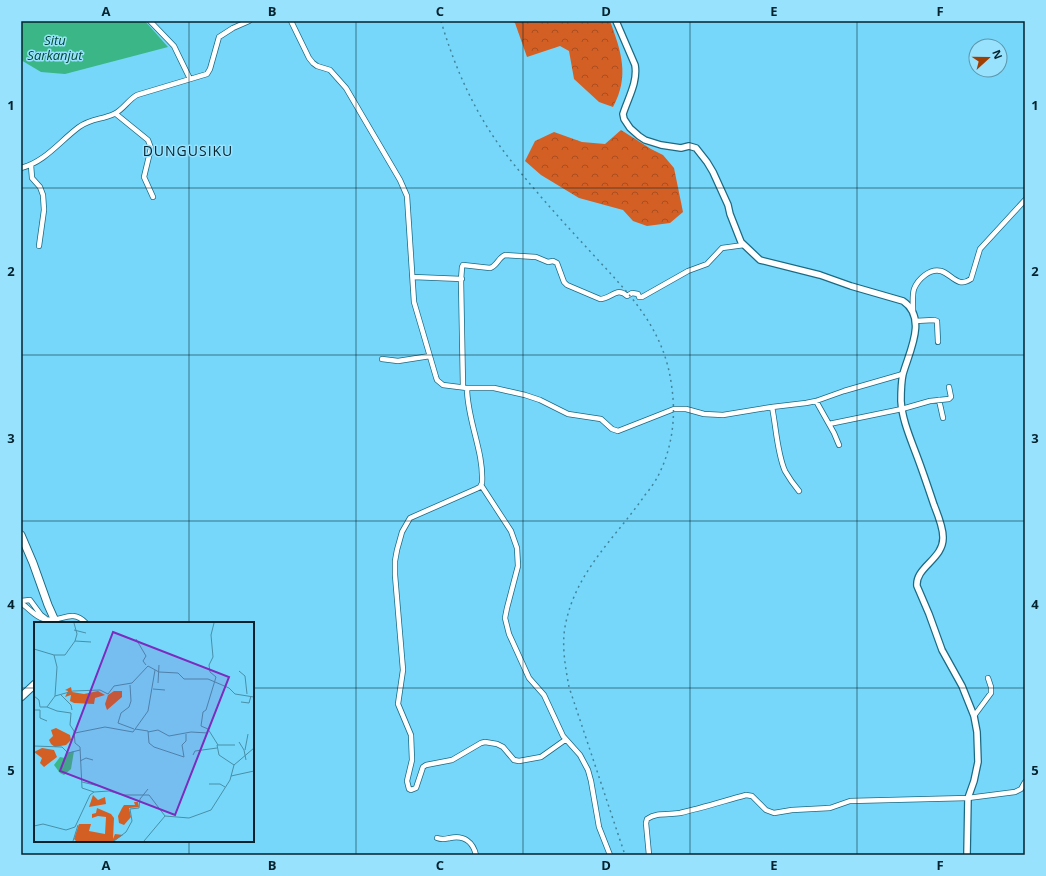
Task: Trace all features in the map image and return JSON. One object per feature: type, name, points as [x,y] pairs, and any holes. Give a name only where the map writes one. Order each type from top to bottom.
[{"type":"main road","points":[[21,535],[53,621]]},
{"type":"main road","points":[[21,697],[34,685]]},
{"type":"street","points":[[150,21],[174,46],[190,79]]},
{"type":"street","points":[[21,168],[31,165],[42,158],[85,123],[116,114],[132,98],[203,76],[209,72],[220,35],[249,21]]},
{"type":"street","points":[[291,21],[309,58],[313,63],[330,70],[346,88],[404,188],[409,203],[414,302],[437,380],[442,385],[465,388],[494,388],[525,395],[540,400],[568,414],[601,419],[612,430],[618,431],[674,409],[686,409],[704,414],[723,415],[816,401],[844,391],[903,374]]},
{"type":"street","points":[[616,21],[635,65],[636,71],[633,88],[622,114],[627,124],[634,132],[645,140],[661,145],[681,148],[689,146],[696,148],[713,172],[728,205],[739,237],[744,245],[760,260],[820,275],[903,302],[913,311]]},
{"type":"street","points":[[116,114],[148,140],[151,148],[144,177],[153,197]]},
{"type":"street","points":[[31,165],[32,178],[40,186],[44,195],[44,210],[39,246]]},
{"type":"street","points":[[967,855],[968,798],[974,781],[978,762],[974,716],[962,686],[942,650],[917,586],[916,581],[920,575],[940,552],[943,536],[939,518],[902,409],[901,384],[914,339],[915,321],[913,311],[913,295],[916,285],[930,271],[934,270],[944,272],[959,282],[965,282],[972,278],[980,250],[1025,200]]},
{"type":"street","points":[[565,740],[541,756],[519,760],[514,760],[497,744],[485,742],[481,743],[452,760],[426,765],[423,767],[416,788],[411,790],[407,784],[412,760],[410,743],[411,735],[398,704],[403,670],[395,575],[397,550],[402,532],[410,518],[476,489],[481,485],[482,479],[480,458],[465,388],[462,267],[464,264],[489,268],[494,267],[504,255],[536,257],[548,262],[555,262],[564,282],[567,285],[600,299],[620,292],[623,292],[627,296],[632,293],[638,294],[639,297],[642,297],[688,271],[707,264],[722,248],[744,245]]},
{"type":"street","points":[[413,277],[462,279]]},
{"type":"street","points":[[915,321],[937,321],[938,342]]},
{"type":"street","points":[[382,359],[398,361],[430,356]]},
{"type":"street","points":[[829,424],[902,409],[950,397],[949,387]]},
{"type":"street","points":[[939,400],[943,418]]},
{"type":"street","points":[[816,401],[839,445]]},
{"type":"street","points":[[772,407],[780,455],[790,480],[799,491]]},
{"type":"street","points":[[481,485],[511,531],[517,548],[518,566],[507,608],[506,618],[508,634],[529,678],[544,695],[565,740],[580,755],[588,770],[599,827],[610,855]]},
{"type":"street","points":[[21,602],[38,617],[53,621],[70,616],[80,618],[85,622]]},
{"type":"street","points":[[974,716],[991,693],[988,678]]},
{"type":"street","points":[[649,855],[646,823],[649,817],[659,814],[682,813],[746,795],[752,796],[766,810],[774,813],[792,810],[830,808],[850,801],[968,798],[1019,791],[1025,782]]},
{"type":"street","points":[[437,838],[444,839],[451,837],[468,840],[473,846],[476,855]]},
{"type":"green space","points":[[512,21],[610,21],[618,43],[622,64],[621,85],[613,107],[599,102],[574,79],[569,51],[560,46],[527,57],[515,23]]},
{"type":"green space","points":[[621,130],[663,155],[674,168],[683,212],[670,223],[647,226],[633,221],[623,210],[579,198],[541,175],[525,161],[535,141],[554,132],[582,142],[605,144]]},
{"type":"water","name":"Situ Sarkanjut","points":[[21,21],[145,21],[168,47],[65,74],[41,72],[21,60]]},
{"type":"railway","points":[[441,21],[454,59],[469,95],[500,146],[530,184],[630,296],[653,329],[662,347],[668,367],[672,389],[673,422],[670,444],[663,466],[652,486],[588,570],[571,603],[564,638],[565,662],[569,687],[625,855]]},
{"type":"district","name":"DUNGUSIKU","points":[[188,151]]}]
